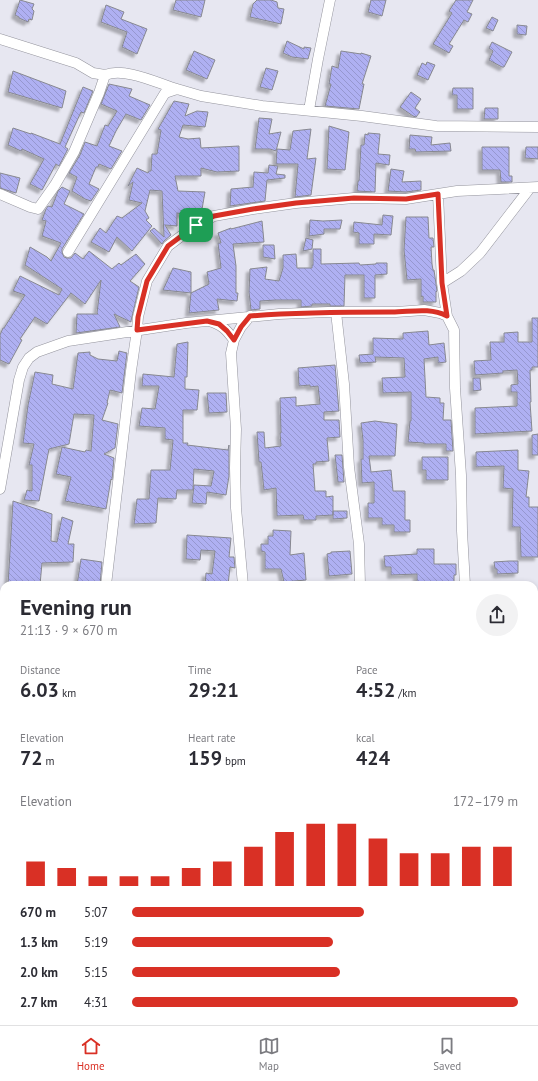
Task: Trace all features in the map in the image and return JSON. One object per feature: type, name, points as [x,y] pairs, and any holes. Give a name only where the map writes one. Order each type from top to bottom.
[{"type":"street","points":[[309,110],[330,0]]},
{"type":"street","points":[[0,39],[76,63],[93,73],[106,75],[124,72],[201,96],[262,106],[362,116],[436,126],[538,127]]},
{"type":"street","points":[[0,194],[38,209],[46,200],[74,152],[106,75]]},
{"type":"street","points":[[68,252],[164,92],[177,89]]},
{"type":"street","points":[[106,581],[138,317],[147,281],[168,246],[196,225],[214,216],[253,209],[296,203],[354,198],[406,199],[457,191],[534,188]]},
{"type":"street","points":[[442,283],[461,271],[480,253],[534,188]]},
{"type":"street","points":[[438,194],[442,283],[447,316],[454,330],[455,388],[461,475],[465,581]]},
{"type":"street","points":[[0,489],[19,380],[29,358],[36,352],[68,340],[250,316],[424,310],[447,316]]},
{"type":"street","points":[[336,312],[344,384],[349,467],[359,544],[360,581]]},
{"type":"street","points":[[243,581],[236,508],[236,428],[231,352],[234,340],[241,327],[250,316]]},
{"type":"street","points":[[207,321],[219,324],[234,340]]},
{"type":"building","points":[[20,0],[34,4],[32,9],[34,11],[32,20],[29,19],[28,22],[15,15]]},
{"type":"building","points":[[176,0],[205,0],[201,17],[173,10]]},
{"type":"building","points":[[257,0],[271,0],[277,2],[278,8],[284,9],[281,24],[250,17],[253,4]]},
{"type":"building","points":[[371,0],[386,0],[382,16],[368,12]]},
{"type":"building","points":[[456,0],[473,0],[467,12],[472,14],[468,22],[464,20],[449,44],[453,46],[449,53],[433,44],[452,13],[449,11]]},
{"type":"building","points":[[106,5],[124,12],[121,19],[147,29],[137,54],[122,47],[127,32],[101,22]]},
{"type":"building","points":[[492,17],[498,20],[493,31],[486,28]]},
{"type":"building","points":[[517,25],[527,26],[526,35],[517,34]]},
{"type":"building","points":[[287,41],[304,49],[304,47],[311,48],[308,59],[292,57],[283,53]]},
{"type":"building","points":[[492,42],[512,52],[504,67],[489,60],[493,51],[489,48]]},
{"type":"building","points":[[194,51],[215,60],[207,79],[186,70]]},
{"type":"building","points":[[341,51],[361,53],[371,56],[362,84],[364,84],[359,109],[325,106],[331,84],[329,84],[332,66],[338,68]]},
{"type":"building","points":[[427,62],[435,65],[428,80],[417,75],[422,63],[426,65]]},
{"type":"building","points":[[266,68],[278,71],[272,90],[260,87]]},
{"type":"building","points":[[13,71],[66,91],[62,108],[8,92]]},
{"type":"building","points":[[109,84],[132,89],[129,96],[150,105],[141,120],[126,114],[109,146],[122,151],[111,169],[99,164],[98,167],[96,167],[89,184],[99,189],[91,201],[72,191],[77,177],[69,173],[80,155],[85,142],[97,146],[105,125],[108,126],[117,111],[101,104]]},
{"type":"building","points":[[83,87],[93,91],[84,113],[81,112],[65,147],[68,149],[59,166],[56,164],[42,190],[30,184],[44,159],[22,149],[21,151],[8,145],[13,128],[60,144]]},
{"type":"building","points":[[453,88],[473,88],[473,109],[457,109],[457,95],[452,95]]},
{"type":"building","points":[[411,92],[421,99],[415,108],[420,112],[416,117],[400,107]]},
{"type":"building","points":[[174,101],[189,104],[185,116],[197,111],[208,112],[205,127],[183,125],[179,137],[188,139],[200,138],[201,148],[239,146],[239,171],[217,172],[201,168],[201,176],[175,176],[178,191],[205,192],[201,215],[198,217],[177,213],[177,226],[165,225],[171,235],[162,244],[150,231],[154,228],[164,237],[162,191],[150,190],[145,211],[149,218],[146,220],[152,226],[132,251],[117,237],[109,252],[91,242],[100,228],[106,233],[117,216],[122,218],[142,203],[129,200],[133,182],[128,186],[137,168],[148,173],[151,171],[152,154],[157,154],[161,130],[158,129]]},
{"type":"building","points":[[485,108],[498,108],[498,119],[484,119]]},
{"type":"building","points":[[259,118],[272,119],[269,134],[281,132],[276,151],[270,149],[255,149]]},
{"type":"building","points":[[329,126],[349,132],[345,170],[327,169]]},
{"type":"building","points":[[311,129],[307,159],[316,158],[311,195],[295,197],[298,164],[276,164],[277,149],[290,150],[293,131]]},
{"type":"building","points":[[368,133],[380,134],[378,154],[390,155],[389,165],[376,163],[375,192],[357,191],[361,145],[364,145],[365,134],[368,135]]},
{"type":"building","points":[[410,135],[432,137],[431,145],[450,143],[451,151],[416,152],[415,149],[409,149]]},
{"type":"building","points":[[482,147],[509,147],[509,176],[512,176],[512,182],[501,182],[500,170],[482,170]]},
{"type":"building","points":[[526,147],[538,147],[538,159],[525,158]]},
{"type":"building","points":[[269,165],[278,166],[276,174],[285,175],[285,178],[267,180],[265,201],[230,206],[231,189],[253,187],[254,172],[268,173]]},
{"type":"building","points":[[391,169],[404,171],[402,182],[421,181],[421,190],[406,192],[388,191]]},
{"type":"building","points":[[0,173],[20,178],[16,193],[0,188]]},
{"type":"building","points":[[62,187],[70,191],[64,204],[84,214],[62,249],[64,257],[71,258],[75,253],[83,259],[89,251],[112,269],[119,263],[121,265],[136,254],[145,264],[130,281],[139,287],[131,322],[114,314],[120,327],[76,333],[77,314],[98,314],[101,280],[85,304],[71,293],[47,324],[35,317],[20,339],[22,340],[9,364],[0,360],[0,335],[25,295],[13,291],[20,276],[59,295],[62,289],[25,265],[30,247],[51,261],[61,243],[42,236],[46,221],[42,220],[46,209],[48,206],[52,207],[58,191]]},
{"type":"building","points":[[383,215],[393,216],[391,235],[374,234],[374,244],[359,244],[359,233],[353,232],[354,222],[382,225]]},
{"type":"building","points":[[406,217],[428,217],[429,238],[433,238],[434,247],[431,247],[432,264],[437,291],[436,302],[423,302],[423,296],[421,297],[421,279],[407,280],[404,250]]},
{"type":"building","points":[[310,220],[342,220],[340,229],[324,229],[324,234],[309,236]]},
{"type":"building","points":[[262,221],[264,242],[233,244],[236,266],[236,293],[238,293],[237,301],[217,299],[219,310],[189,313],[191,293],[209,284],[207,272],[221,268],[218,243],[221,243],[218,233],[231,228]]},
{"type":"building","points":[[306,238],[313,240],[312,249],[303,251]]},
{"type":"building","points":[[263,245],[274,245],[275,259],[263,257]]},
{"type":"building","points":[[313,249],[321,249],[321,264],[359,263],[360,265],[387,263],[387,274],[375,275],[375,298],[364,298],[364,275],[345,275],[344,306],[312,304],[312,306],[301,307],[301,300],[276,300],[260,301],[260,309],[251,310],[249,292],[250,269],[267,267],[265,279],[279,281],[283,268],[283,255],[296,254],[297,268],[312,268]]},
{"type":"building","points":[[173,268],[191,272],[191,293],[163,290]]},
{"type":"building","points":[[532,318],[538,318],[538,367],[532,367],[532,370],[530,370],[532,431],[475,434],[475,408],[517,406],[517,392],[511,392],[511,385],[518,384],[517,370],[503,371],[503,373],[475,375],[474,361],[491,360],[490,342],[504,342],[504,333],[518,332],[518,342],[532,342]]},
{"type":"building","points":[[428,331],[429,345],[444,343],[446,362],[438,363],[438,357],[424,359],[426,397],[440,398],[440,403],[444,403],[443,420],[451,420],[453,451],[446,451],[446,444],[408,442],[411,421],[411,392],[383,393],[382,378],[405,377],[404,358],[375,357],[376,362],[360,363],[359,355],[373,354],[373,338],[403,339],[403,333]]},
{"type":"building","points":[[188,342],[187,377],[185,377],[185,389],[199,390],[197,410],[183,410],[183,443],[188,443],[187,445],[228,450],[229,445],[229,476],[226,495],[207,492],[206,504],[192,503],[194,485],[211,486],[214,471],[194,469],[193,490],[177,490],[176,499],[158,498],[156,523],[134,524],[137,499],[149,499],[151,470],[170,470],[173,440],[165,439],[165,428],[139,426],[142,408],[155,409],[159,386],[142,386],[143,374],[174,377],[177,344]]},
{"type":"building","points":[[119,351],[127,353],[122,393],[110,390],[108,403],[102,420],[118,424],[115,448],[104,454],[114,458],[112,480],[111,479],[106,509],[65,501],[71,477],[56,474],[62,447],[85,452],[86,450],[91,451],[94,415],[74,414],[69,444],[49,449],[39,501],[24,500],[27,490],[32,491],[32,465],[29,465],[34,444],[23,443],[28,405],[35,372],[53,375],[52,384],[73,389],[78,353],[90,352],[90,355],[98,359],[117,361]]},
{"type":"building","points":[[335,365],[339,411],[324,412],[324,420],[339,420],[340,437],[327,438],[329,461],[316,462],[316,464],[313,464],[315,491],[326,491],[326,497],[333,496],[333,515],[316,516],[316,520],[304,520],[303,515],[277,516],[276,488],[264,490],[261,462],[259,462],[257,432],[264,432],[265,448],[281,446],[280,398],[296,397],[296,406],[320,404],[318,386],[299,386],[298,368]]},
{"type":"building","points":[[473,378],[480,378],[481,390],[473,391]]},
{"type":"building","points":[[207,393],[226,393],[227,412],[209,413]]},
{"type":"building","points":[[375,421],[397,424],[395,456],[369,456],[371,472],[391,470],[393,491],[405,491],[405,520],[410,520],[410,532],[394,532],[394,525],[382,525],[382,518],[368,518],[368,503],[374,503],[374,482],[362,483],[361,459],[363,459],[363,440],[361,423]]},
{"type":"building","points":[[538,434],[538,455],[532,455],[532,435]]},
{"type":"building","points":[[518,450],[518,470],[529,471],[526,497],[529,497],[529,507],[538,507],[538,557],[521,557],[520,527],[512,527],[513,489],[503,488],[504,466],[476,467],[476,452]]},
{"type":"building","points":[[335,455],[342,455],[344,482],[338,482]]},
{"type":"building","points":[[422,457],[448,457],[448,480],[426,480],[426,470],[422,470]]},
{"type":"building","points":[[13,501],[52,514],[51,541],[57,542],[62,517],[73,521],[68,544],[74,544],[73,562],[42,563],[40,581],[8,581]]},
{"type":"building","points":[[333,511],[347,511],[347,518],[333,519]]},
{"type":"building","points":[[273,530],[291,531],[290,555],[304,553],[306,580],[284,581],[281,569],[265,569],[265,552],[261,551],[261,544],[268,544],[268,536],[273,536]]},
{"type":"building","points":[[187,535],[231,538],[229,557],[234,557],[235,568],[230,567],[228,581],[205,581],[206,573],[212,574],[215,551],[201,550],[200,560],[186,559]]},
{"type":"building","points":[[417,549],[434,549],[434,564],[456,564],[456,575],[454,575],[454,581],[417,581],[417,574],[391,575],[391,567],[385,567],[384,556],[417,554]]},
{"type":"building","points":[[350,551],[352,574],[329,576],[327,554],[331,552]]},
{"type":"building","points":[[81,559],[102,562],[100,581],[78,581]]},
{"type":"building","points":[[518,561],[518,573],[497,574],[497,569],[495,569],[494,562]]},
{"type":"route","points":[[438,194],[438,221],[442,283],[447,316],[424,310],[396,312],[328,312],[250,316],[241,327],[234,340],[219,324],[207,321],[137,330],[138,317],[147,281],[168,246],[196,225],[214,216],[296,203],[354,198],[406,199],[438,194]]}]
